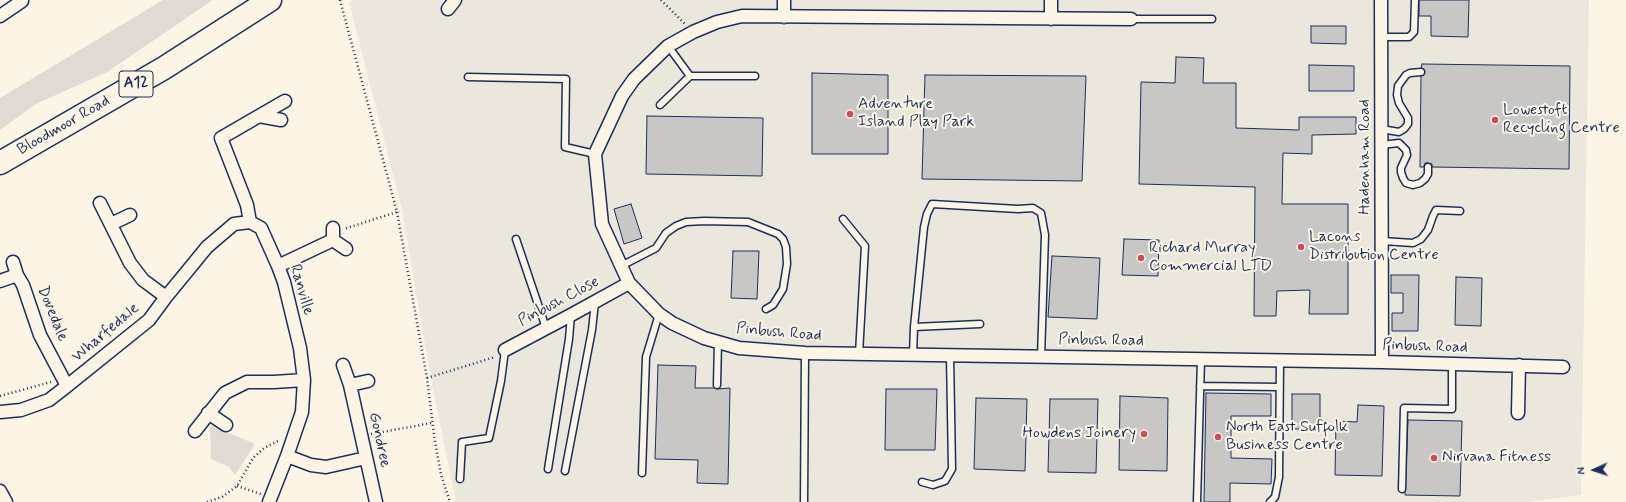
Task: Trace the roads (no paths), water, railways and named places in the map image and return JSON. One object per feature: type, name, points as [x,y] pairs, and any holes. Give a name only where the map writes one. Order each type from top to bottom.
[{"type":"highway","name":"Bloodmoor Road","points":[[0,163],[164,68],[270,0]]},
{"type":"street","points":[[784,0],[784,16]]},
{"type":"street","points":[[1051,0],[1051,19]]},
{"type":"street","name":"Hadenham Road","points":[[1381,0],[1382,362]]},
{"type":"street","points":[[0,16],[14,3]]},
{"type":"street","name":"Pinbush Road","points":[[1132,19],[742,16],[718,22],[693,32],[668,46],[634,79],[622,96],[596,154],[602,224],[629,283],[659,314],[672,323],[704,338],[739,348],[805,353],[1280,360],[1563,367]]},
{"type":"street","points":[[250,222],[247,205],[221,138],[285,101]]},
{"type":"street","points":[[259,116],[281,120]]},
{"type":"street","points":[[100,203],[130,263],[144,280],[166,297]]},
{"type":"street","points":[[111,224],[130,215]]},
{"type":"street","name":"Ranville","points":[[250,222],[261,228],[284,282],[300,348],[304,380],[302,412],[270,500]]},
{"type":"street","name":"Wharfedale","points":[[0,412],[21,410],[49,400],[65,382],[149,320],[207,247],[234,224],[250,222]]},
{"type":"street","points":[[278,266],[333,234],[346,249]]},
{"type":"street","name":"Dovedale","points":[[12,262],[23,286],[40,335],[65,382]]},
{"type":"street","name":"Dovedale","points":[[0,281],[17,275]]},
{"type":"street","name":"Pinbush Close","points":[[505,350],[629,283]]},
{"type":"street","name":"Gondree","points":[[343,365],[350,385],[376,502]]},
{"type":"street","points":[[1518,412],[1519,365]]},
{"type":"street","points":[[195,431],[225,393],[247,382],[304,380]]},
{"type":"street","points":[[350,385],[368,381]]},
{"type":"street","points":[[208,413],[226,425]]},
{"type":"street","points":[[287,456],[311,465],[326,467],[366,458]]},
{"type":"street","points":[[0,492],[6,502]]},
{"type":"lane","points":[[1381,37],[1409,37],[1414,32],[1415,0]]},
{"type":"lane","points":[[1132,19],[1212,20]]},
{"type":"lane","points":[[668,46],[690,76]]},
{"type":"lane","points":[[1382,129],[1399,132],[1408,124],[1406,114],[1399,103],[1397,95],[1398,86],[1406,75],[1421,72]]},
{"type":"lane","points":[[468,76],[566,79],[565,147],[596,154]]},
{"type":"lane","points":[[660,105],[690,76],[755,76]]},
{"type":"lane","points":[[1382,145],[1399,142],[1406,150],[1407,155],[1401,168],[1401,172],[1406,182],[1413,185],[1420,183],[1428,174],[1428,167]]},
{"type":"lane","points":[[913,355],[914,327],[924,227],[926,214],[932,204],[1018,209],[1032,208],[1041,213],[1045,235],[1041,357]]},
{"type":"lane","points":[[1382,241],[1413,243],[1421,239],[1428,230],[1436,210],[1460,211]]},
{"type":"lane","points":[[842,219],[865,246],[859,354]]},
{"type":"lane","points":[[621,266],[656,248],[666,233],[676,226],[686,222],[748,222],[778,234],[783,239],[786,247],[787,264],[783,289],[773,305],[766,309]]},
{"type":"lane","points":[[516,238],[546,328]]},
{"type":"lane","points":[[566,471],[592,330],[595,302]]},
{"type":"lane","points":[[642,473],[646,357],[659,314]]},
{"type":"lane","points":[[548,469],[569,339],[571,315]]},
{"type":"lane","points":[[914,327],[980,324]]},
{"type":"lane","points":[[717,385],[718,342]]},
{"type":"lane","points":[[460,479],[462,442],[488,438],[502,381],[505,350]]},
{"type":"lane","points":[[804,502],[805,353]]},
{"type":"lane","points":[[922,482],[933,485],[945,481],[952,469],[950,355]]},
{"type":"lane","points":[[1197,502],[1201,359]]},
{"type":"lane","points":[[1270,502],[1275,497],[1279,477],[1280,360]]},
{"type":"lane","points":[[1402,489],[1404,408],[1452,409],[1452,364]]},
{"type":"lane","points":[[1200,386],[1279,387]]},
{"type":"place","name":"Adventure Island Play Park","points":[[850,114]]},
{"type":"place","name":"Lowestoft Recycling Centre","points":[[1495,120]]},
{"type":"place","name":"Lacons Distribution Centre","points":[[1301,247]]},
{"type":"place","name":"Richard Murray Commercial LTD","points":[[1141,258]]},
{"type":"place","name":"Howdens Joinery","points":[[1144,434]]},
{"type":"place","name":"North East Suffolk Business Centre","points":[[1218,437]]},
{"type":"place","name":"Nirvana Fitness","points":[[1434,458]]}]
